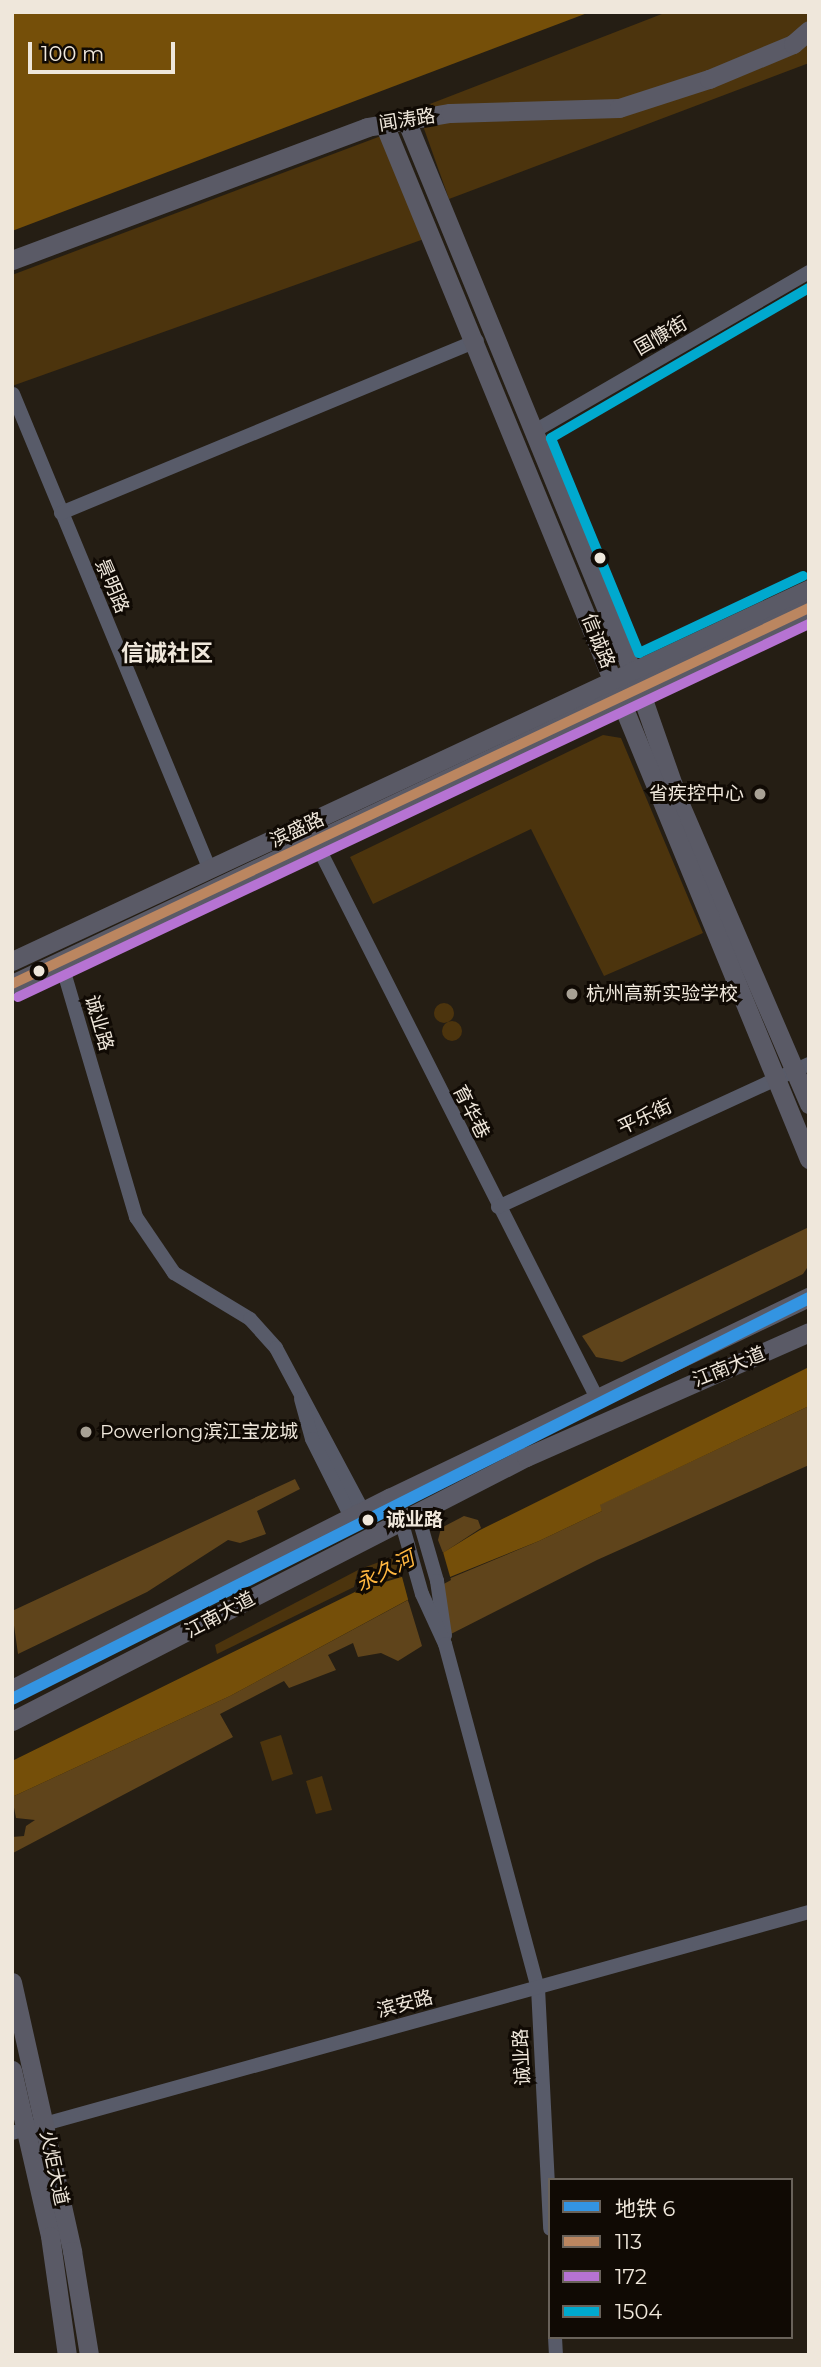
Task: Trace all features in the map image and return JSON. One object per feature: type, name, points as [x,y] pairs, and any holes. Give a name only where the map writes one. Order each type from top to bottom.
[{"type":"main road","name":"闻涛路","points":[[12,260],[331,137],[384,124],[450,113],[619,108],[709,79],[793,44],[809,30]]},
{"type":"main road","name":"信诚路","points":[[406,120],[533,432],[775,1078],[809,1159]]},
{"type":"main road","name":"信诚路","points":[[384,124],[627,684],[646,718],[679,802],[802,1067],[809,1104]]},
{"type":"main road","name":"滨盛路","points":[[12,984],[315,841],[809,589]]},
{"type":"main road","name":"滨盛路","points":[[12,961],[627,684],[809,608]]},
{"type":"main road","name":"江南大道","points":[[12,1689],[357,1514],[809,1297]]},
{"type":"main road","name":"江南大道","points":[[12,1721],[409,1516],[671,1390],[809,1332]]},
{"type":"main road","name":"火炬大道","points":[[12,1982],[28,2128],[50,2236],[67,2355]]},
{"type":"main road","name":"火炬大道","points":[[12,2070],[85,2315],[89,2355]]},
{"type":"street","name":"国慷街","points":[[533,432],[809,272]]},
{"type":"street","points":[[61,513],[477,341]]},
{"type":"street","name":"景明路","points":[[13,394],[210,870]]},
{"type":"street","name":"育华巷","points":[[315,841],[498,1208],[597,1398]]},
{"type":"street","name":"诚业路","points":[[61,962],[136,1217],[174,1273],[250,1319],[276,1348],[357,1514]]},
{"type":"street","name":"平乐街","points":[[498,1208],[802,1067]]},
{"type":"street","name":"诚业路","points":[[409,1516],[425,1540],[443,1610],[445,1644]]},
{"type":"street","name":"诚业路","points":[[409,1516],[408,1547],[426,1604],[445,1644],[538,1988],[548,2189]]},
{"type":"street","name":"滨安路","points":[[28,2128],[809,1912]]},
{"type":"shaded area","points":[[12,12],[590,12],[12,231]]},
{"type":"shaded area","points":[[667,12],[809,12],[809,63],[449,199],[417,109]]},
{"type":"shaded area","points":[[381,136],[424,239],[12,386],[12,275]]},
{"type":"shaded area","points":[[603,735],[621,738],[703,933],[604,976],[531,829],[373,904],[350,857]]},
{"type":"shaded area","points":[[444,1003],[451,1006],[454,1013],[451,1020],[444,1023],[437,1020],[434,1013],[437,1006]]},
{"type":"shaded area","points":[[452,1021],[459,1024],[462,1031],[459,1038],[452,1041],[445,1038],[442,1031],[445,1024]]},
{"type":"shaded area","points":[[809,1227],[809,1265],[803,1274],[622,1362],[596,1357],[582,1336]]},
{"type":"shaded area","points":[[809,1367],[807,1407],[600,1505],[602,1511],[539,1541],[450,1577],[230,1696],[12,1797],[12,1761],[361,1589],[405,1576],[480,1530]]},
{"type":"shaded area","points":[[809,1406],[809,1465],[597,1560],[449,1635],[441,1582],[602,1511],[599,1505]]},
{"type":"shaded area","points":[[295,1479],[300,1489],[257,1511],[266,1534],[240,1543],[228,1540],[147,1592],[18,1654],[12,1611]]},
{"type":"shaded area","points":[[464,1516],[478,1520],[481,1528],[443,1553],[438,1540],[441,1528]]},
{"type":"shaded area","points":[[390,1558],[398,1562],[402,1575],[361,1587],[363,1568]]},
{"type":"shaded area","points":[[358,1570],[354,1587],[217,1654],[215,1645]]},
{"type":"shaded area","points":[[408,1600],[422,1646],[398,1661],[381,1653],[358,1657],[353,1643],[328,1655],[336,1670],[289,1688],[284,1681],[220,1714],[233,1737],[13,1853],[12,1837],[24,1836],[26,1826],[35,1820],[16,1818],[12,1797],[230,1696]]},
{"type":"shaded area","points":[[281,1735],[293,1774],[272,1781],[260,1742]]},
{"type":"shaded area","points":[[322,1776],[332,1810],[316,1814],[306,1781]]},
{"type":"pier","points":[[443,1552],[451,1580],[409,1603],[401,1573]]},
{"type":"metro line","name":"6","points":[[12,1699],[809,1298]]},
{"type":"transit line","name":"1504","points":[[803,576],[639,653],[551,438],[809,288]]},
{"type":"transit line","name":"113","points":[[12,984],[809,608]]},
{"type":"transit line","name":"172","points":[[18,997],[809,624]]},
{"type":"place","name":"省疾控中心","points":[[760,794]]},
{"type":"place","name":"杭州高新实验学校","points":[[572,994]]},
{"type":"place","name":"Powerlong滨江宝龙城","points":[[86,1432]]},
{"type":"place","name":"诚业路","points":[[368,1520]]},
{"type":"district","name":"信诚社区","points":[[167,653]]},
{"type":"water label","name":"永久河","points":[[385,1571]]}]
